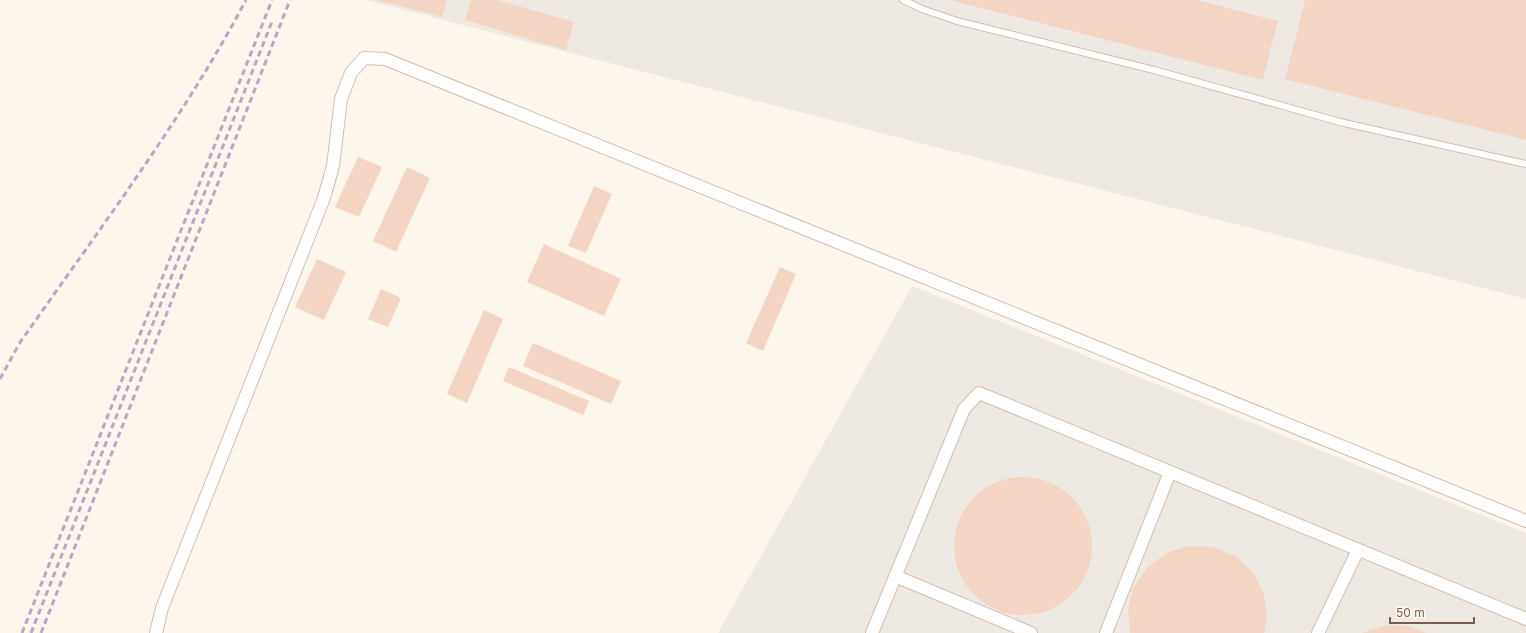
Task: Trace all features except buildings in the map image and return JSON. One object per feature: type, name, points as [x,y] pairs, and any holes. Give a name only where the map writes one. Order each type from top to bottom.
[{"type":"street","points":[[156,633],[162,608],[324,198],[332,166],[341,99],[351,73],[364,58],[385,59],[1526,520]]},
{"type":"street","points":[[872,633],[964,409],[979,393],[1526,619]]},
{"type":"street","points":[[1106,633],[1170,472]]},
{"type":"street","points":[[1318,633],[1358,550]]},
{"type":"street","points":[[895,576],[1031,633]]},
{"type":"lane","points":[[907,1],[922,9],[957,21],[1154,70],[1340,122],[1526,164]]},
{"type":"shaded area","points":[[365,0],[1526,0],[1526,299]]},
{"type":"shaded area","points":[[912,286],[1526,533],[1526,633],[718,633]]},
{"type":"railway","points":[[0,379],[19,344],[167,132],[221,45],[246,0]]},
{"type":"railway","points":[[22,633],[272,0]]},
{"type":"railway","points":[[41,633],[290,0]]},
{"type":"railway","points":[[31,633],[273,19]]}]
